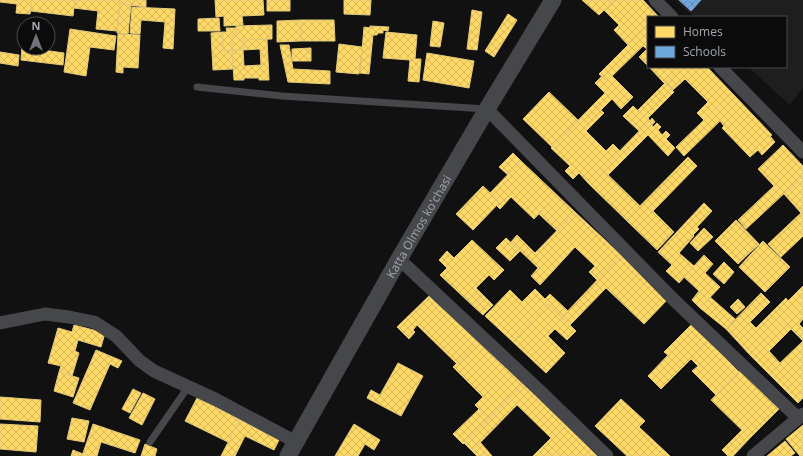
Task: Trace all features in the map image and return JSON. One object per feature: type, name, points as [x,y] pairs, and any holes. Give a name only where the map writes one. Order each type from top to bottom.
[{"type":"street","points":[[655,0],[671,16]]},
{"type":"street","name":"Katta Olmos ko'chasi","points":[[292,449],[398,259],[549,1]]},
{"type":"street","points":[[721,68],[803,152]]},
{"type":"street","points":[[486,109],[673,299],[800,416],[753,456]]},
{"type":"street","points":[[398,259],[540,391],[607,456]]},
{"type":"street","points":[[0,324],[45,314],[94,322],[116,336],[140,361],[154,371],[188,387],[292,449]]},
{"type":"lane","points":[[197,87],[282,96],[486,109]]},
{"type":"lane","points":[[150,442],[188,387]]},
{"type":"shaded area","points":[[675,0],[803,0],[803,87],[790,105],[749,68],[787,68],[787,16],[693,16]]},
{"type":"building: Homes","points":[[0,0],[32,0],[30,14],[16,13],[17,4],[0,2]]},
{"type":"building: Homes","points":[[32,0],[75,0],[73,16],[31,11]]},
{"type":"building: Homes","points":[[75,0],[120,0],[117,31],[96,29],[98,11],[74,8]]},
{"type":"building: Homes","points":[[120,0],[146,0],[146,7],[120,4]]},
{"type":"building: Homes","points":[[215,0],[263,0],[264,15],[242,16],[243,25],[224,26],[224,16],[216,17]]},
{"type":"building: Homes","points":[[267,0],[290,0],[290,11],[267,11]]},
{"type":"building: Homes","points":[[344,0],[371,0],[370,15],[344,14]]},
{"type":"building: Homes","points":[[582,0],[615,0],[599,15]]},
{"type":"building: Homes","points":[[615,0],[643,0],[658,16],[647,16],[647,26],[628,45],[614,30],[619,25],[604,10]]},
{"type":"building: Homes","points":[[120,4],[131,5],[128,34],[117,33]]},
{"type":"building: Homes","points":[[132,7],[175,9],[173,49],[163,48],[165,22],[141,20],[140,34],[130,33]]},
{"type":"building: Homes","points":[[472,10],[482,12],[477,50],[467,49]]},
{"type":"building: Homes","points":[[508,14],[517,20],[494,57],[485,51]]},
{"type":"building: Homes","points":[[219,18],[220,31],[198,31],[198,19]]},
{"type":"building: Homes","points":[[301,20],[334,20],[335,41],[301,41]]},
{"type":"building: Homes","points":[[301,20],[301,41],[277,42],[277,21]]},
{"type":"building: Homes","points":[[433,21],[444,23],[440,47],[430,46]]},
{"type":"building: Homes","points":[[272,25],[272,39],[243,40],[243,50],[232,50],[232,35],[236,35],[236,26]]},
{"type":"building: Homes","points":[[370,26],[389,27],[388,31],[383,30],[383,33],[373,35],[369,74],[360,73],[364,27],[370,28]]},
{"type":"building: Homes","points":[[647,26],[647,49],[643,46],[607,81],[599,74]]},
{"type":"building: Homes","points":[[226,28],[236,28],[236,35],[232,35],[232,50],[223,51],[223,32],[227,32]]},
{"type":"building: Homes","points":[[70,29],[116,36],[114,50],[90,47],[86,76],[64,72]]},
{"type":"building: Homes","points":[[223,32],[223,51],[232,50],[233,69],[213,70],[211,33]]},
{"type":"building: Homes","points":[[386,32],[417,35],[415,59],[421,59],[419,82],[408,81],[410,60],[383,58]]},
{"type":"building: Homes","points":[[118,34],[140,35],[138,68],[123,67],[123,73],[116,72]]},
{"type":"building: Homes","points":[[267,39],[269,80],[244,78],[244,80],[234,80],[232,50],[243,50],[243,40]],"holes":[[[260,49],[261,65],[244,66],[243,50]]]},
{"type":"building: Homes","points":[[339,44],[362,47],[359,74],[336,72]]},
{"type":"building: Homes","points":[[280,45],[289,45],[293,69],[330,71],[330,84],[288,82]]},
{"type":"building: Homes","points":[[311,48],[311,61],[292,61],[292,49]]},
{"type":"building: Homes","points":[[647,49],[647,65],[639,57]]},
{"type":"building: Homes","points":[[0,52],[19,56],[18,66],[0,63]]},
{"type":"building: Homes","points":[[56,52],[64,53],[63,65],[21,60],[21,56],[56,56]]},
{"type":"building: Homes","points":[[427,53],[474,61],[469,88],[423,80]]},
{"type":"building: Homes","points":[[650,68],[681,68],[665,84]]},
{"type":"building: Homes","points":[[681,68],[708,68],[732,93],[704,120],[697,113],[708,102],[685,79],[673,90],[665,83]]},
{"type":"building: Homes","points":[[602,76],[607,81],[612,76],[633,97],[621,109],[612,99],[601,110],[594,104],[605,93],[595,83]]},
{"type":"building: Homes","points":[[665,83],[674,92],[647,119],[638,110]]},
{"type":"building: Homes","points":[[549,92],[578,120],[552,147],[523,119]]},
{"type":"building: Homes","points":[[732,93],[772,135],[770,136],[775,142],[762,155],[758,150],[750,157],[722,128],[724,126],[720,121],[684,156],[676,147]]},
{"type":"building: Homes","points":[[594,104],[604,113],[586,131],[606,151],[613,144],[620,151],[588,183],[579,173],[573,179],[565,171],[570,166],[551,148]]},
{"type":"building: Homes","points":[[633,106],[649,121],[639,131],[623,116]]},
{"type":"building: Homes","points":[[648,118],[650,121],[652,118],[655,122],[652,125],[653,127],[657,123],[661,127],[658,130],[662,135],[666,131],[670,135],[666,139],[675,148],[668,156],[648,135],[608,175],[602,169],[649,121]]},
{"type":"building: Homes","points":[[783,145],[803,166],[803,176],[746,229],[738,220],[774,186],[758,169]]},
{"type":"building: Homes","points":[[513,153],[521,161],[508,175],[499,167]]},
{"type":"building: Homes","points":[[688,157],[697,166],[653,211],[674,232],[657,250],[626,220]]},
{"type":"building: Homes","points":[[521,161],[557,195],[534,219],[511,197],[500,209],[497,206],[500,202],[490,193]]},
{"type":"building: Homes","points":[[602,169],[640,206],[626,220],[588,183]]},
{"type":"building: Homes","points":[[803,176],[803,211],[801,213],[784,194]]},
{"type":"building: Homes","points":[[483,186],[500,202],[473,230],[456,214]]},
{"type":"building: Homes","points":[[557,195],[575,212],[557,231],[539,214]]},
{"type":"building: Homes","points":[[704,203],[712,211],[697,227],[699,229],[679,253],[694,266],[679,283],[666,271],[672,265],[658,252]]},
{"type":"building: Homes","points":[[803,211],[803,236],[781,257],[768,244]]},
{"type":"building: Homes","points":[[575,212],[621,255],[597,280],[589,272],[595,266],[575,247],[540,285],[531,276],[538,268],[511,242],[517,235],[535,253]]},
{"type":"building: Homes","points":[[736,220],[759,244],[738,264],[715,241]]},
{"type":"building: Homes","points":[[704,228],[713,237],[698,251],[690,243]]},
{"type":"building: Homes","points":[[506,238],[520,251],[510,261],[496,248]]},
{"type":"building: Homes","points":[[472,240],[504,270],[494,280],[489,275],[476,288],[483,295],[473,306],[440,275],[447,268],[439,260],[447,251],[454,258]]},
{"type":"building: Homes","points":[[763,241],[790,267],[765,292],[739,267]]},
{"type":"building: Homes","points":[[621,255],[668,299],[644,324],[606,288],[570,325],[562,317]]},
{"type":"building: Homes","points":[[704,255],[713,264],[705,273],[720,287],[700,308],[692,300],[699,291],[684,277]]},
{"type":"building: Homes","points":[[724,262],[734,272],[724,284],[713,274]]},
{"type":"building: Homes","points":[[803,286],[803,301],[750,355],[726,329],[761,293],[770,302],[750,322],[756,328],[786,298],[788,301]]},
{"type":"building: Homes","points":[[535,289],[545,299],[550,294],[568,311],[562,317],[548,304],[513,342],[485,316],[510,290],[522,302]]},
{"type":"building: Homes","points":[[431,294],[480,340],[457,364],[417,325],[413,330],[415,332],[409,339],[397,327]]},
{"type":"building: Homes","points":[[483,295],[493,305],[483,315],[473,306]]},
{"type":"building: Homes","points":[[710,297],[735,319],[726,329],[700,308]]},
{"type":"building: Homes","points":[[738,299],[745,307],[737,314],[730,307]]},
{"type":"building: Homes","points":[[803,301],[803,319],[799,324],[803,328],[803,341],[783,321]]},
{"type":"building: Homes","points":[[548,304],[576,331],[567,340],[555,329],[548,336],[565,353],[546,373],[513,342]]},
{"type":"building: Homes","points":[[783,321],[791,329],[769,351],[780,363],[803,341],[803,398],[798,403],[750,355]]},
{"type":"building: Homes","points":[[692,324],[709,341],[661,389],[648,376],[668,355],[664,352]]},
{"type":"building: Homes","points":[[74,325],[105,333],[101,347],[78,340],[75,351],[79,353],[72,376],[59,372],[61,366],[48,363],[58,328],[72,332]]},
{"type":"building: Homes","points":[[480,340],[523,383],[489,419],[475,405],[483,397],[453,367]]},
{"type":"building: Homes","points":[[709,341],[739,372],[716,395],[692,371],[698,366],[691,359]]},
{"type":"building: Homes","points":[[96,350],[122,361],[118,368],[110,364],[90,410],[73,403]]},
{"type":"building: Homes","points":[[398,363],[423,376],[401,416],[367,398],[371,390],[380,395]]},
{"type":"building: Homes","points":[[740,370],[780,408],[750,438],[711,400]]},
{"type":"building: Homes","points":[[59,372],[79,378],[73,397],[54,391]]},
{"type":"building: Homes","points":[[523,383],[565,424],[551,438],[509,397]]},
{"type":"building: Homes","points":[[133,389],[141,393],[130,413],[122,409]]},
{"type":"building: Homes","points":[[143,393],[155,399],[142,425],[129,418]]},
{"type":"building: Homes","points":[[0,397],[41,400],[40,422],[0,419]]},
{"type":"building: Homes","points":[[509,397],[517,405],[472,451],[464,443]]},
{"type":"building: Homes","points":[[197,398],[240,419],[228,442],[185,421]]},
{"type":"building: Homes","points":[[621,399],[645,421],[639,427],[670,456],[627,456],[595,426]]},
{"type":"building: Homes","points":[[479,409],[489,419],[463,444],[453,434]]},
{"type":"building: Homes","points":[[72,418],[89,421],[84,442],[67,439]]},
{"type":"building: Homes","points":[[240,419],[280,438],[274,450],[245,436],[235,456],[221,456]]},
{"type":"building: Homes","points":[[0,424],[38,426],[36,452],[0,449]]},
{"type":"building: Homes","points":[[93,424],[140,440],[135,453],[101,442],[97,456],[82,456]]},
{"type":"building: Homes","points":[[354,424],[380,440],[374,450],[365,444],[358,456],[335,456]]},
{"type":"building: Homes","points":[[565,424],[597,456],[562,456],[557,451],[553,455],[543,446]]},
{"type":"building: Homes","points":[[803,425],[803,456],[800,456],[786,439]]},
{"type":"building: Homes","points":[[742,430],[750,438],[733,456],[728,456],[722,450]]},
{"type":"building: Homes","points":[[785,441],[795,453],[791,456],[767,456]]},
{"type":"building: Homes","points":[[480,442],[492,456],[477,456],[472,451]]},
{"type":"building: Homes","points":[[145,444],[157,449],[155,456],[141,456]]},
{"type":"building: Homes","points":[[543,446],[553,455],[557,451],[562,456],[533,456]]},
{"type":"building: Homes","points":[[73,450],[83,454],[82,456],[71,456]]},
{"type":"building: Schools","points":[[679,0],[701,0],[691,11]]}]
